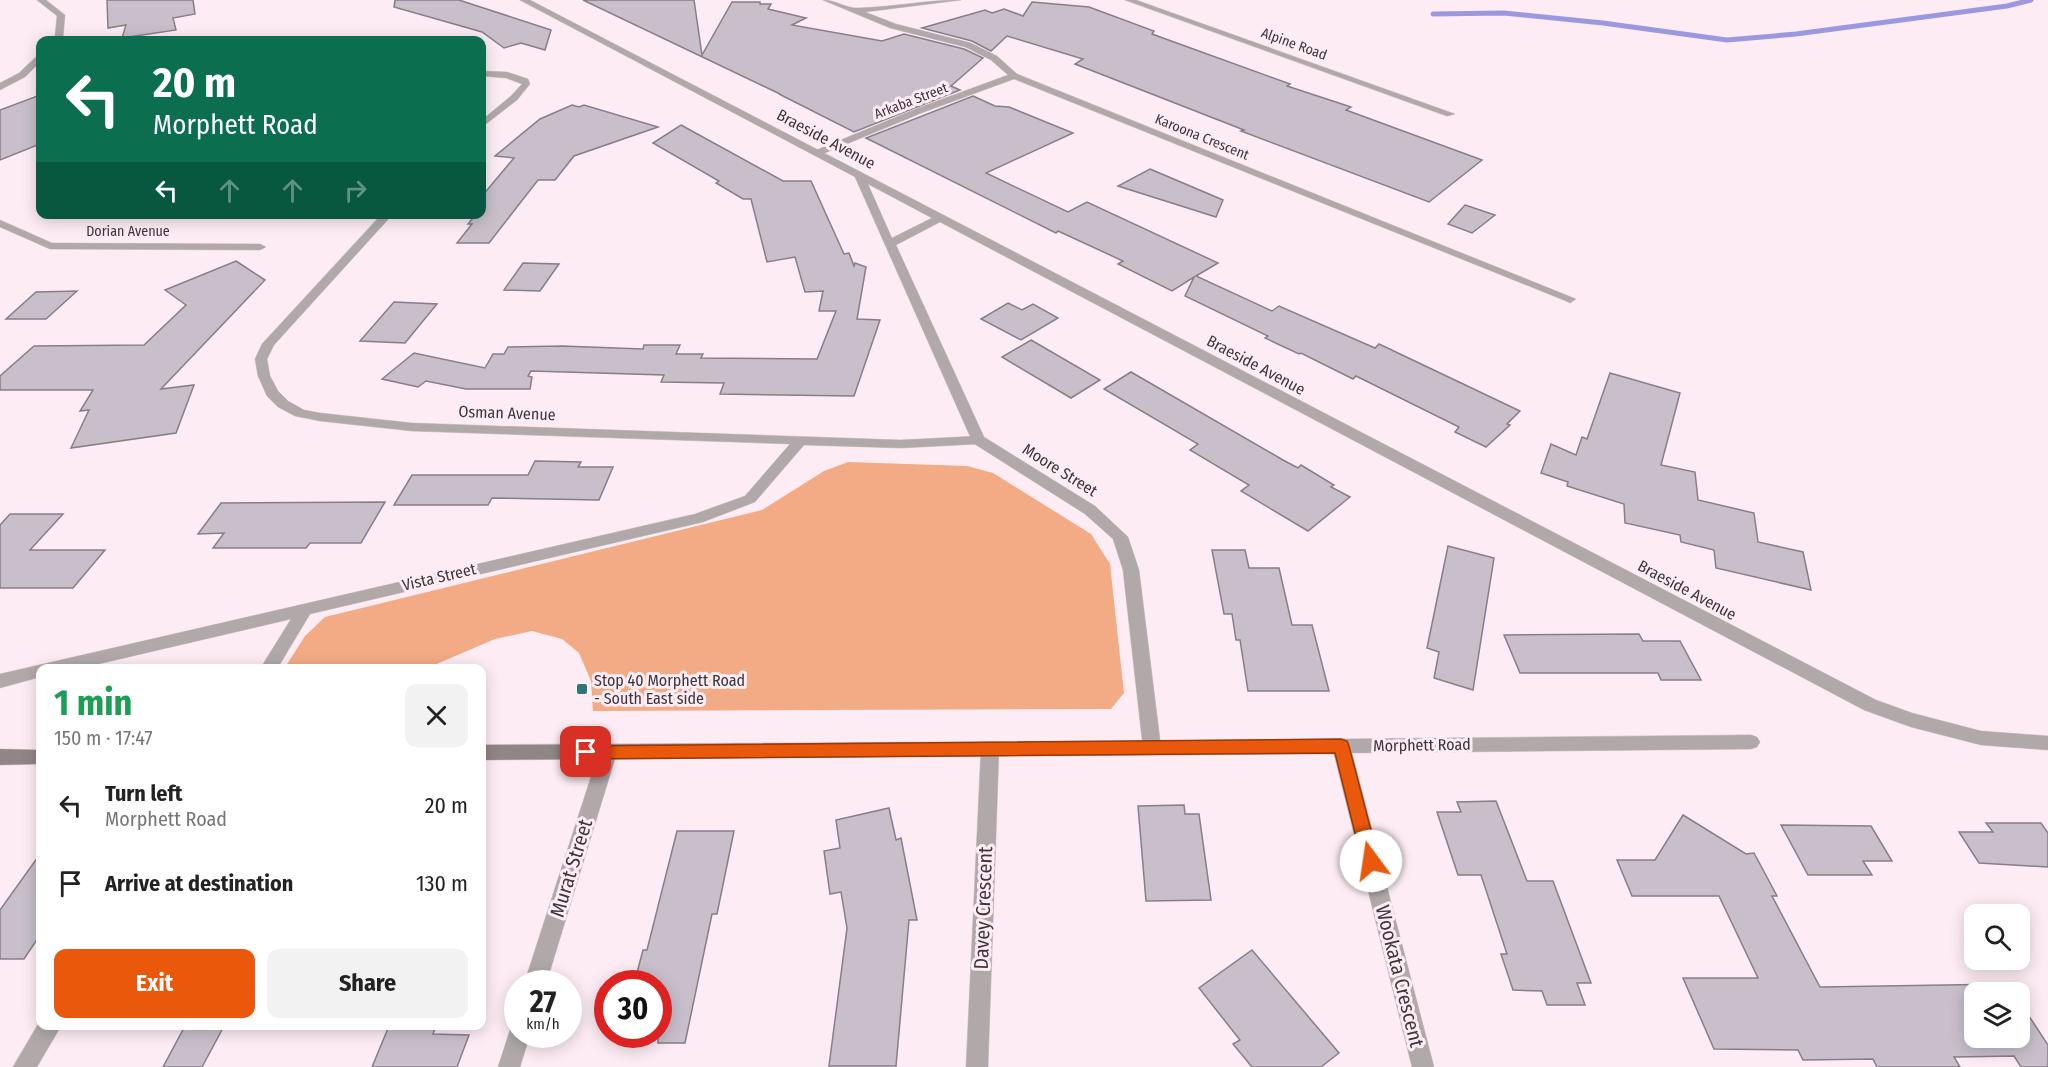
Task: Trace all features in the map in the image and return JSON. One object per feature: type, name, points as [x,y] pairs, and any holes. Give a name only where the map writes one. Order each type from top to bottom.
[{"type":"main road","name":"Morphett Road","points":[[486,753],[1152,748]]},
{"type":"main road","points":[[0,757],[36,757]]},
{"type":"street","points":[[40,0],[61,15],[59,36]]},
{"type":"street","name":"Braeside Avenue","points":[[524,0],[1870,705],[1911,720],[1981,738],[2048,743]]},
{"type":"street","name":"Karoona Crescent","points":[[828,0],[893,26],[968,45],[994,58],[1014,76],[1570,299]]},
{"type":"street","points":[[855,11],[957,0]]},
{"type":"street","name":"Alpine Road","points":[[1129,0],[1450,114]]},
{"type":"street","points":[[0,87],[22,75],[36,61]]},
{"type":"street","points":[[486,74],[518,77],[526,84],[523,90],[486,121]]},
{"type":"street","points":[[22,75],[36,75]]},
{"type":"street","name":"Arkaba Street","points":[[817,153],[921,110],[1014,76]]},
{"type":"street","points":[[858,174],[978,440]]},
{"type":"street","points":[[889,244],[940,218]]},
{"type":"street","name":"Osman Avenue","points":[[383,219],[268,344],[261,359],[264,376],[272,393],[291,409],[320,417],[412,427],[901,444],[978,440]]},
{"type":"street","name":"Dorian Avenue","points":[[0,223],[50,246],[260,247]]},
{"type":"street","points":[[0,237],[15,231]]},
{"type":"street","name":"Vista Street","points":[[70,664],[698,518],[750,499],[802,439]]},
{"type":"street","name":"Moore Street","points":[[978,440],[1090,510],[1120,537],[1131,570],[1152,748]]},
{"type":"street","points":[[271,664],[306,608]]},
{"type":"street","points":[[0,681],[36,672]]},
{"type":"street","name":"Morphett Road","points":[[1152,748],[1751,742]]},
{"type":"street","name":"Wookata Crescent","points":[[1341,746],[1423,1067]]},
{"type":"street","name":"Davey Crescent","points":[[977,1067],[990,749]]},
{"type":"street","name":"Murat Street","points":[[539,970],[608,752]]},
{"type":"street","points":[[24,1067],[47,1030]]},
{"type":"street","points":[[509,1067],[515,1048]]},
{"type":"shaded area","points":[[848,462],[967,466],[993,473],[1091,534],[1110,564],[1124,693],[1111,709],[593,711],[591,681],[579,653],[562,639],[532,631],[495,639],[437,664],[287,664],[305,636],[325,617],[762,510],[824,471]]},
{"type":"building","points":[[107,0],[193,0],[195,14],[173,18],[176,30],[123,36],[126,25],[108,28]]},
{"type":"building","points":[[395,0],[459,0],[551,30],[545,50],[521,43],[504,48],[482,32],[394,7]]},
{"type":"building","points":[[583,0],[694,0],[702,55],[732,2],[760,2],[760,4],[771,4],[768,9],[806,18],[792,25],[882,41],[904,34],[964,49],[983,58],[951,86],[960,90],[854,132]]},
{"type":"building","points":[[1032,2],[1089,7],[1154,31],[1152,34],[1290,84],[1287,86],[1351,107],[1346,110],[1482,160],[1429,202],[1241,131],[1244,130],[1075,64],[1083,59],[1007,36],[991,51],[972,41],[922,28],[985,10],[992,13],[1004,9],[1023,16]]},
{"type":"building","points":[[36,96],[36,146],[0,160],[0,110]]},
{"type":"building","points":[[973,96],[995,106],[1009,107],[1073,133],[986,173],[1068,212],[1087,202],[1218,263],[1196,276],[1272,311],[1279,306],[1375,348],[1379,344],[1520,411],[1507,424],[1510,425],[1486,447],[1455,432],[1459,427],[1356,376],[1353,379],[1265,338],[1268,336],[1185,296],[1194,277],[1172,291],[1118,264],[1123,261],[1058,231],[1056,233],[866,138]]},
{"type":"building","points":[[572,105],[579,107],[584,105],[658,127],[574,156],[555,180],[538,180],[489,243],[457,243],[472,224],[468,224],[472,219],[486,219],[486,191],[514,158],[495,156],[540,119]]},
{"type":"building","points":[[681,125],[783,181],[811,181],[844,254],[849,253],[854,266],[855,263],[866,267],[857,319],[880,320],[854,396],[720,394],[724,383],[661,382],[664,375],[531,371],[528,376],[532,377],[530,389],[466,389],[426,381],[418,387],[382,379],[414,353],[485,368],[493,354],[504,354],[508,347],[643,349],[644,345],[680,345],[676,354],[703,354],[701,358],[817,359],[836,311],[819,311],[823,291],[805,292],[795,257],[767,262],[751,199],[743,199],[716,183],[719,181],[653,143]]},
{"type":"building","points":[[1150,169],[1223,200],[1216,217],[1118,186]]},
{"type":"building","points":[[1465,205],[1495,215],[1472,233],[1448,224]]},
{"type":"building","points":[[236,261],[265,280],[161,389],[194,385],[176,433],[71,448],[89,410],[80,411],[93,390],[0,390],[0,376],[34,346],[144,345],[186,305],[165,290]]},
{"type":"building","points":[[523,263],[559,264],[540,291],[504,290]]},
{"type":"building","points":[[77,291],[46,319],[6,319],[36,292]]},
{"type":"building","points":[[394,302],[437,304],[405,343],[360,341]]},
{"type":"building","points":[[1008,303],[1022,310],[1033,304],[1058,318],[1021,340],[981,319]]},
{"type":"building","points":[[1031,340],[1100,380],[1071,398],[1002,357]]},
{"type":"building","points":[[1131,372],[1283,460],[1298,468],[1301,465],[1334,485],[1331,487],[1350,497],[1308,531],[1241,491],[1249,485],[1190,450],[1198,444],[1104,389]]},
{"type":"building","points":[[1610,373],[1680,393],[1661,465],[1695,472],[1698,500],[1754,513],[1758,542],[1803,552],[1811,590],[1716,568],[1714,550],[1681,542],[1680,535],[1625,523],[1624,504],[1567,486],[1568,482],[1541,473],[1551,444],[1576,455],[1582,437],[1587,439]]},
{"type":"building","points":[[535,461],[581,462],[578,467],[613,467],[599,500],[492,498],[488,505],[394,505],[412,475],[528,475]]},
{"type":"building","points":[[385,502],[361,543],[310,543],[306,548],[213,548],[224,533],[198,534],[221,503]]},
{"type":"building","points":[[10,514],[63,514],[30,550],[105,550],[73,588],[0,588],[0,525]]},
{"type":"building","points":[[1448,546],[1494,558],[1473,690],[1434,678],[1439,652],[1427,648]]},
{"type":"building","points":[[1212,550],[1245,550],[1249,568],[1279,568],[1292,625],[1312,625],[1329,691],[1248,691],[1240,640],[1236,640],[1232,614],[1224,614]]},
{"type":"building","points":[[1639,634],[1643,641],[1680,641],[1701,680],[1661,680],[1658,673],[1520,673],[1504,635]]},
{"type":"building","points":[[1496,801],[1527,881],[1553,881],[1591,983],[1577,983],[1585,1005],[1547,1005],[1542,991],[1513,990],[1501,954],[1507,954],[1481,875],[1458,875],[1437,812],[1461,812],[1457,802]]},
{"type":"building","points":[[1184,805],[1185,814],[1199,814],[1211,900],[1146,901],[1138,806]]},
{"type":"building","points":[[889,808],[896,840],[901,838],[917,920],[909,920],[896,1066],[829,1066],[847,928],[841,892],[830,894],[824,851],[840,848],[836,820]]},
{"type":"building","points":[[1683,815],[1746,854],[1754,853],[1777,896],[1772,896],[1820,987],[1964,985],[1964,1048],[2030,1048],[2030,1018],[2048,1045],[2048,1067],[2021,1067],[2014,1056],[1954,1057],[1960,1067],[1877,1067],[1873,1059],[1803,1060],[1798,1050],[1714,1049],[1683,978],[1758,978],[1719,896],[1632,896],[1617,860],[1655,860]]},
{"type":"building","points":[[1986,823],[2041,823],[2048,833],[2048,867],[1979,863],[1959,832],[1993,832]]},
{"type":"building","points":[[1781,825],[1871,826],[1892,861],[1863,861],[1872,875],[1808,875]]},
{"type":"building","points":[[677,831],[734,831],[717,914],[712,914],[685,1043],[672,1043],[672,970],[638,970],[643,950],[647,950]]},
{"type":"building","points":[[36,860],[36,941],[24,959],[0,959],[0,910]]},
{"type":"building","points":[[1252,950],[1339,1053],[1321,1067],[1252,1067],[1233,1044],[1240,1040],[1199,988]]},
{"type":"building","points":[[183,1030],[222,1030],[202,1067],[163,1067]]},
{"type":"building","points":[[387,1030],[434,1030],[433,1034],[469,1035],[457,1067],[372,1067]]},
{"type":"waterway","points":[[1433,14],[1504,13],[1603,23],[1727,40],[1796,34],[2007,6],[2031,0]]},
{"type":"place","name":"Stop 40 Morphett Road - South East side","points":[[582,689]]},
{"type":"route","points":[[586,752],[1341,746],[1371,861]]}]
